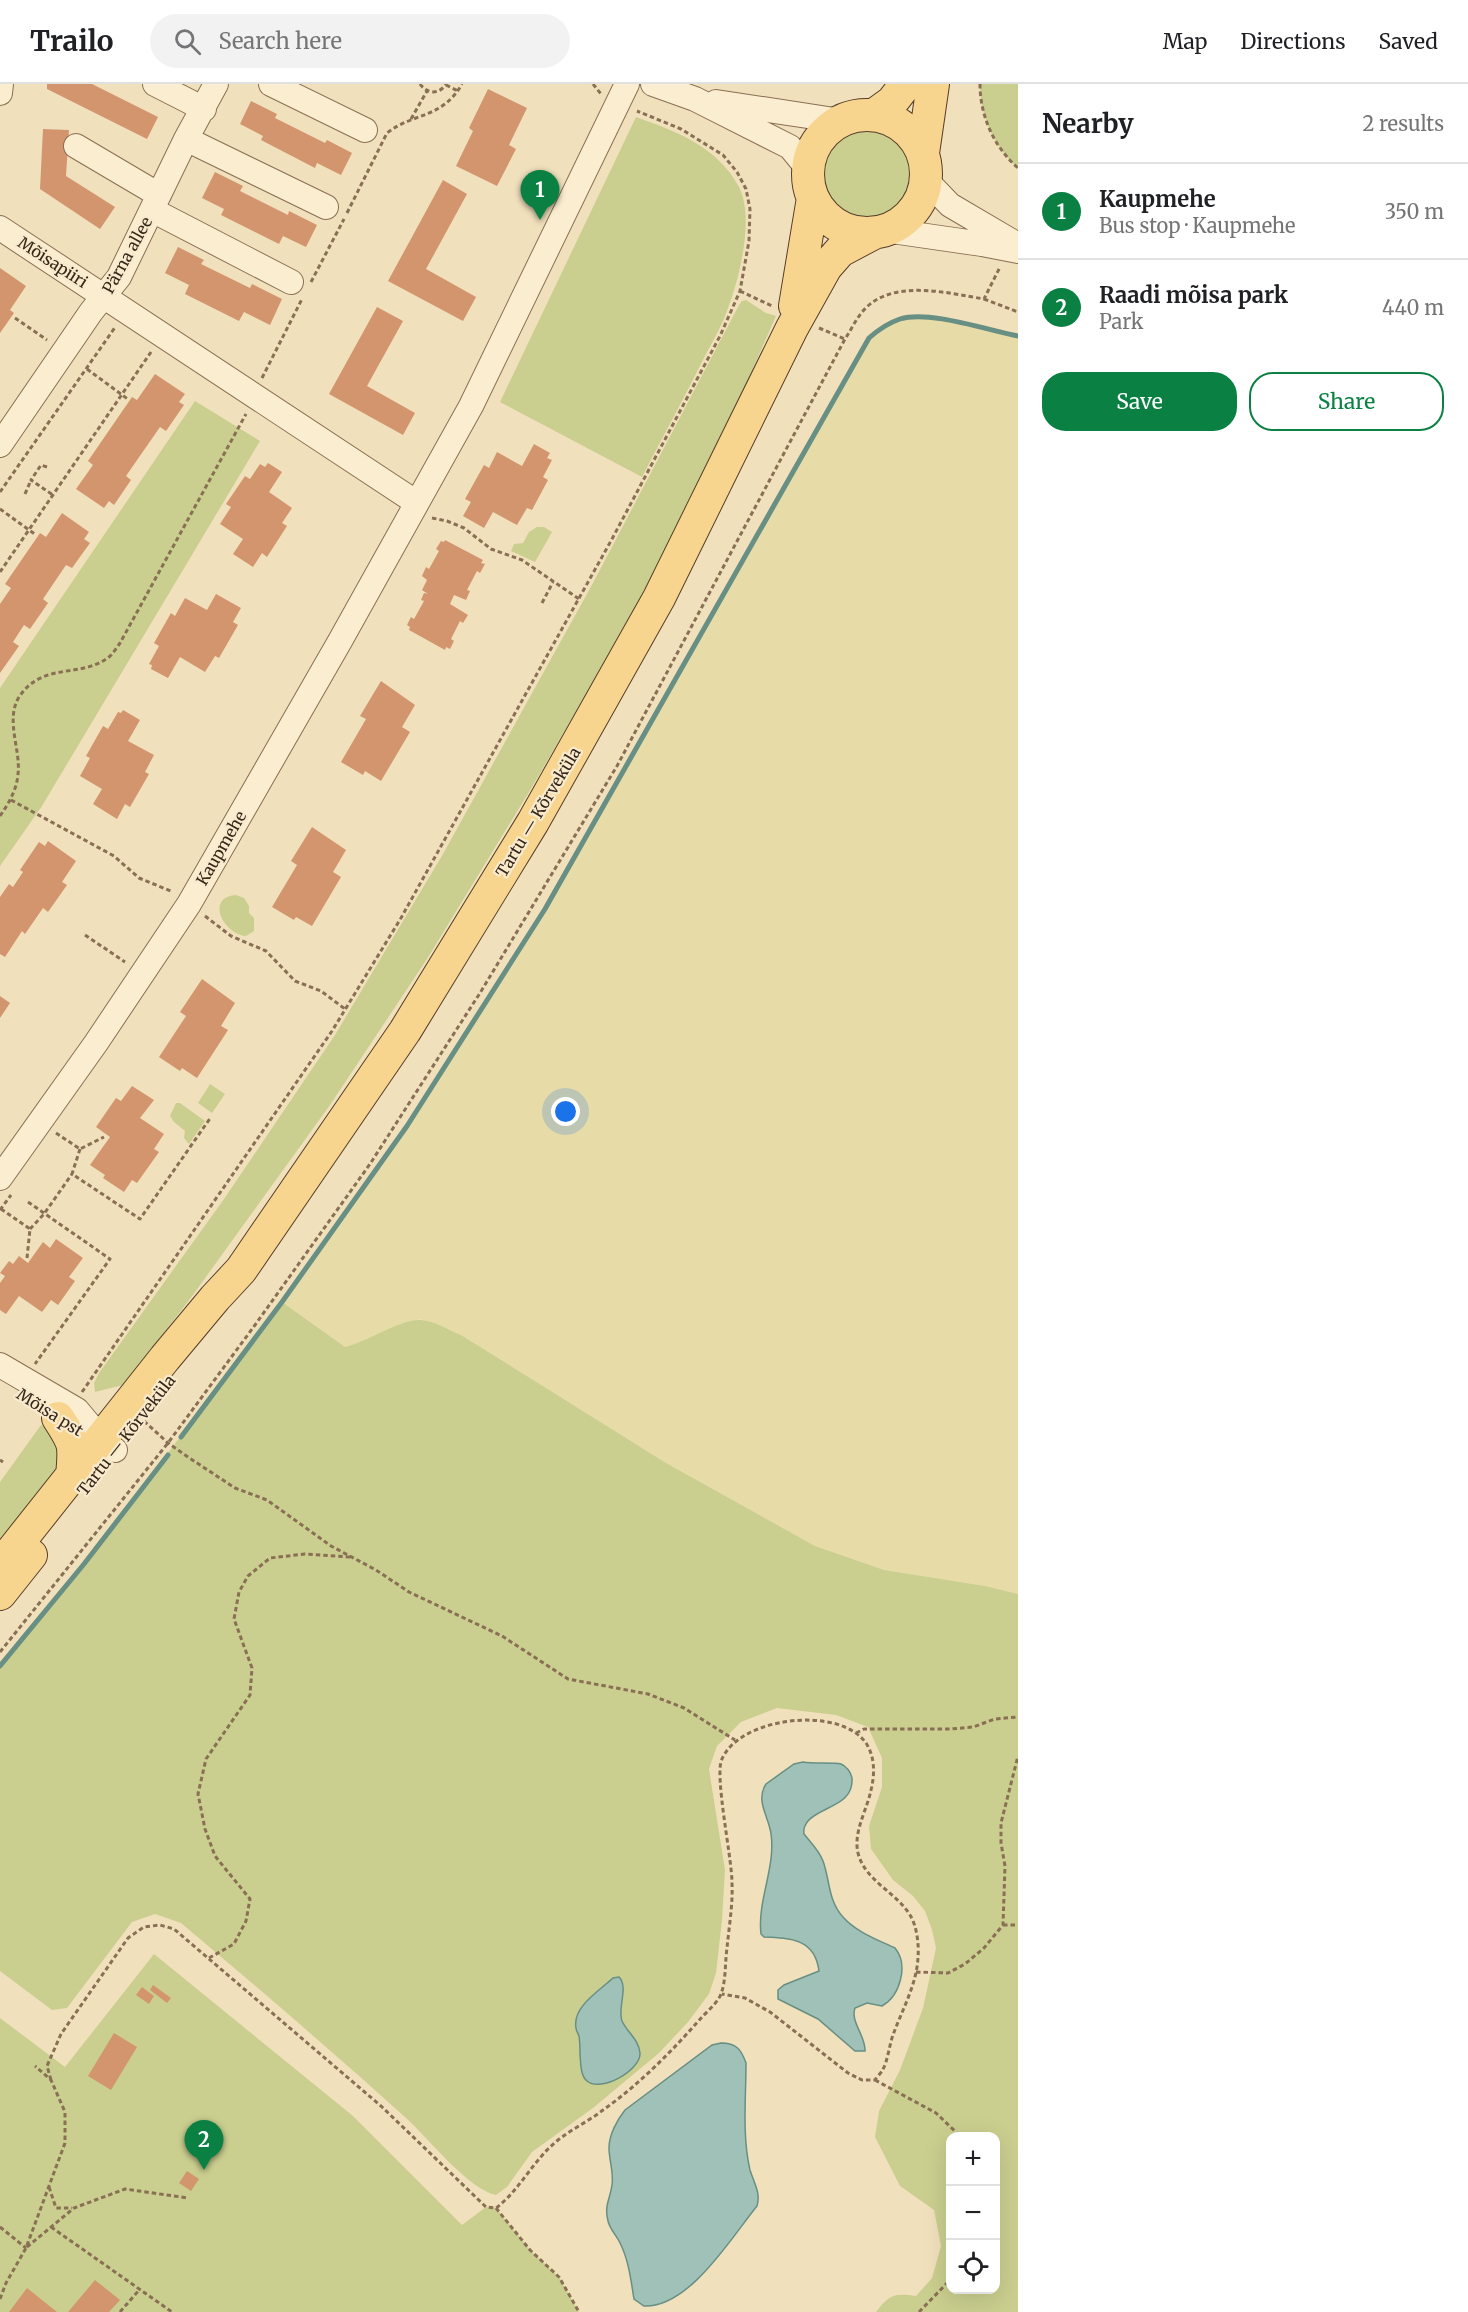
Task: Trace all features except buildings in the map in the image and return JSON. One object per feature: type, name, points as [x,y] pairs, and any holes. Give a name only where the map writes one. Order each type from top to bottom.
[{"type":"main road","points":[[874,115],[892,102],[906,84]]},
{"type":"main road","points":[[925,167],[915,139],[904,127],[890,119],[874,115],[857,116],[841,121],[818,141],[812,154],[811,184],[824,214],[838,226],[856,232],[880,232],[901,223],[914,211],[922,197],[925,167],[933,84]]},
{"type":"main road","name":"Tartu — Kõrveküla","points":[[795,321],[811,184]]},
{"type":"main road","name":"Tartu — Kõrveküla","points":[[0,1594],[108,1445],[165,1358],[214,1298],[241,1270],[405,1031],[533,822],[659,598],[795,321],[826,267],[840,251],[880,232]]},
{"type":"main road","points":[[58,1418],[72,1440],[74,1456],[72,1476]]},
{"type":"main road","name":"Tartu — Kõrveküla","points":[[0,1566],[72,1476],[108,1445]]},
{"type":"street","points":[[0,93],[1,84]]},
{"type":"street","points":[[155,84],[204,109]]},
{"type":"street","name":"Pärna allee","points":[[0,445],[91,312],[119,277],[186,139],[216,84]]},
{"type":"street","points":[[271,84],[365,130]]},
{"type":"street","points":[[653,84],[695,99],[790,147],[811,184]]},
{"type":"street","name":"Kaupmehe","points":[[4,1170],[96,1043],[189,904],[422,513],[471,406],[581,180],[612,95]]},
{"type":"street","points":[[695,99],[841,121]]},
{"type":"street","points":[[186,139],[326,207]]},
{"type":"street","points":[[76,146],[155,202],[302,287]]},
{"type":"street","points":[[925,167],[950,205],[1013,252]]},
{"type":"street","name":"Mõisapiiri","points":[[0,228],[105,296]]},
{"type":"street","points":[[880,232],[982,244],[1013,252]]},
{"type":"street","points":[[105,296],[254,394],[422,513]]},
{"type":"street","name":"Mõisa pst","points":[[0,1365],[77,1410],[108,1445]]},
{"type":"street","name":"Mõisa pst","points":[[0,1380],[87,1436],[108,1445]]},
{"type":"path","points":[[420,84],[427,91],[438,92],[446,84],[458,91]]},
{"type":"path","points":[[0,816],[11,800],[18,774],[13,721],[18,698],[36,678],[61,670],[91,667],[110,657],[120,643],[246,415],[302,287],[387,134],[396,126],[440,109],[452,100],[462,84]]},
{"type":"path","points":[[74,1390],[81,1394],[332,1031],[401,918],[579,598],[720,336],[740,291],[749,241],[750,209],[747,189],[737,172],[723,155],[681,129],[593,84]]},
{"type":"path","points":[[980,84],[983,110],[992,136],[1018,168]]},
{"type":"path","points":[[410,121],[427,91]]},
{"type":"path","points":[[984,299],[1013,252]]},
{"type":"path","points":[[740,291],[795,321],[845,339]]},
{"type":"path","points":[[0,1652],[168,1443],[370,1164],[480,993],[617,766],[845,339],[864,309],[883,297],[903,291],[941,291],[984,299],[1018,312]]},
{"type":"path","points":[[15,318],[48,341]]},
{"type":"path","points":[[0,572],[151,352]]},
{"type":"path","points":[[87,369],[129,400]]},
{"type":"path","points":[[25,494],[41,465],[47,467]]},
{"type":"path","points":[[32,480],[53,495]]},
{"type":"path","points":[[0,509],[36,535]]},
{"type":"path","points":[[422,513],[464,528],[491,549],[522,560],[579,598]]},
{"type":"path","points":[[542,603],[553,582]]},
{"type":"path","points":[[166,900],[177,883]]},
{"type":"path","points":[[85,935],[125,962],[131,953]]},
{"type":"path","points":[[72,1174],[140,1219],[211,1117]]},
{"type":"path","points":[[55,1132],[80,1149]]},
{"type":"path","points":[[27,1258],[30,1229],[44,1214],[72,1174],[80,1149],[104,1137]]},
{"type":"path","points":[[28,1202],[110,1259],[32,1368]]},
{"type":"path","points":[[1,1209],[30,1229]]},
{"type":"path","points":[[168,1443],[235,1488],[267,1500],[331,1546],[376,1570],[409,1592],[502,1636],[568,1679],[648,1694],[684,1708],[735,1740]]},
{"type":"path","points":[[209,1958],[234,1944],[246,1921],[250,1899],[215,1856],[205,1828],[198,1794],[206,1759],[250,1695],[252,1668],[234,1619],[239,1592],[248,1576],[270,1558],[305,1554],[353,1557]]},
{"type":"path","points":[[856,1733],[864,1729],[973,1727],[995,1719],[1018,1718]]},
{"type":"path","points":[[496,2208],[504,2202],[542,2154],[561,2138],[604,2110],[671,2052],[722,1994],[733,1886],[719,1776],[721,1759],[735,1740],[753,1729],[776,1723],[806,1720],[834,1724],[856,1733],[866,1743],[872,1757],[874,1773],[857,1835],[858,1852],[866,1870],[910,1915],[917,1933],[919,1955],[916,1972],[882,2072],[875,2080]]},
{"type":"path","points":[[916,1972],[948,1973],[965,1964],[984,1948],[1003,1925],[1005,1866],[1001,1843],[1001,1823],[1018,1756]]},
{"type":"path","points":[[0,2299],[6,2283],[26,2248],[65,2144],[65,2112],[47,2066],[61,2034],[128,1938],[144,1927],[160,1925],[174,1929],[209,1958],[381,2106],[486,2206],[496,2208],[530,2250],[559,2277],[579,2312]]},
{"type":"path","points":[[1003,1925],[1018,1925]]},
{"type":"path","points":[[722,1994],[745,1998],[770,2012],[848,2073],[862,2080],[875,2080],[936,2113],[956,2132]]},
{"type":"path","points":[[35,2066],[51,2080]]},
{"type":"path","points":[[49,2187],[56,2208],[74,2208]]},
{"type":"path","points":[[26,2248],[74,2208],[124,2189],[188,2198]]},
{"type":"path","points":[[0,2227],[26,2248]]},
{"type":"path","points":[[51,2227],[172,2312]]},
{"type":"path","points":[[919,2312],[946,2285]]},
{"type":"path","points":[[120,2312],[140,2289]]},
{"type":"shaded area","points":[[914,316],[1018,336],[1018,1594],[985,1586],[884,1570],[815,1546],[666,1463],[461,1335],[432,1322],[419,1319],[360,1344],[345,1347],[282,1302],[407,1126],[545,909],[869,338],[879,328],[899,319]]},
{"type":"green space","points":[[980,84],[1018,84],[1018,168],[1002,151],[990,130],[983,108]]},
{"type":"green space","points":[[636,117],[695,142],[720,161],[739,187],[746,215],[744,249],[725,317],[642,477],[500,402]]},
{"type":"green space","points":[[867,129],[884,133],[899,142],[908,157],[912,174],[908,191],[899,206],[884,215],[867,219],[850,215],[835,206],[826,191],[822,174],[826,157],[835,142],[850,133]]},
{"type":"green space","points":[[746,300],[766,313],[776,316],[726,430],[628,622],[529,792],[427,959],[330,1105],[190,1299],[123,1385],[95,1392],[94,1383],[99,1373],[224,1199],[335,1035],[443,854],[593,583],[739,305]]},
{"type":"green space","points":[[195,401],[260,441],[42,806],[0,866],[0,688]]},
{"type":"green space","points":[[537,527],[544,527],[552,532],[535,562],[511,551],[514,544],[523,543],[529,532]]},
{"type":"green space","points":[[236,895],[244,898],[249,906],[249,913],[254,918],[254,931],[246,936],[230,929],[221,916],[219,908],[221,902],[227,897]]},
{"type":"green space","points":[[210,1084],[225,1094],[212,1113],[198,1103]]},
{"type":"green space","points":[[176,1103],[180,1103],[205,1121],[189,1144],[184,1138],[185,1131],[170,1116]]},
{"type":"green space","points":[[282,1302],[345,1347],[413,1320],[436,1324],[461,1335],[666,1463],[815,1546],[884,1570],[985,1586],[1018,1594],[1018,2312],[876,2312],[893,2296],[916,2296],[932,2278],[941,2246],[934,2210],[900,2186],[875,2137],[879,2111],[900,2070],[923,2008],[936,1948],[925,1911],[913,1896],[893,1880],[871,1849],[869,1826],[882,1787],[882,1758],[868,1727],[836,1715],[777,1708],[741,1722],[717,1746],[709,1769],[725,1870],[716,1973],[709,1994],[688,2022],[659,2053],[593,2108],[532,2152],[507,2187],[496,2195],[485,2191],[461,2174],[406,2118],[181,1923],[155,1914],[132,1922],[67,2008],[52,2010],[0,1971],[0,1666],[84,1564]]},
{"type":"green space","points":[[41,1425],[55,1433],[66,1458],[0,1545],[0,1482]]},
{"type":"green space","points":[[154,1954],[353,2116],[462,2225],[486,2207],[496,2208],[530,2250],[559,2277],[579,2312],[0,2312],[0,2018],[65,2067]]},
{"type":"water","points":[[803,1762],[841,1764],[851,1774],[851,1787],[848,1794],[808,1821],[804,1834],[821,1857],[838,1911],[861,1931],[895,1948],[901,1963],[902,1971],[898,1988],[888,2001],[882,2006],[867,2003],[855,2008],[855,2019],[865,2051],[855,2051],[818,2019],[778,1999],[778,1990],[784,1985],[819,1971],[817,1960],[813,1952],[800,1942],[764,1937],[761,1934],[760,1922],[772,1846],[770,1828],[762,1803],[763,1790],[766,1784],[794,1764]]},
{"type":"water","points":[[619,1977],[623,1986],[622,2021],[637,2044],[640,2053],[639,2060],[619,2078],[610,2082],[593,2084],[587,2081],[582,2072],[576,2020],[582,2006],[588,2000],[613,1978]]},
{"type":"water","points":[[731,2044],[737,2048],[746,2063],[746,2144],[750,2170],[758,2192],[757,2206],[722,2252],[693,2284],[661,2304],[644,2306],[634,2299],[626,2258],[608,2221],[607,2207],[612,2180],[610,2138],[625,2110],[712,2045]]},
{"type":"waterway","points":[[181,1437],[282,1302],[407,1126],[545,909],[869,338],[891,323],[912,317],[942,319],[1018,336]]},
{"type":"waterway","points":[[0,1666],[84,1564],[168,1455]]},
{"type":"place","name":"Kaupmehe","points":[[540,220]]},
{"type":"place","name":"Raadi mõisa park","points":[[204,2170]]}]
